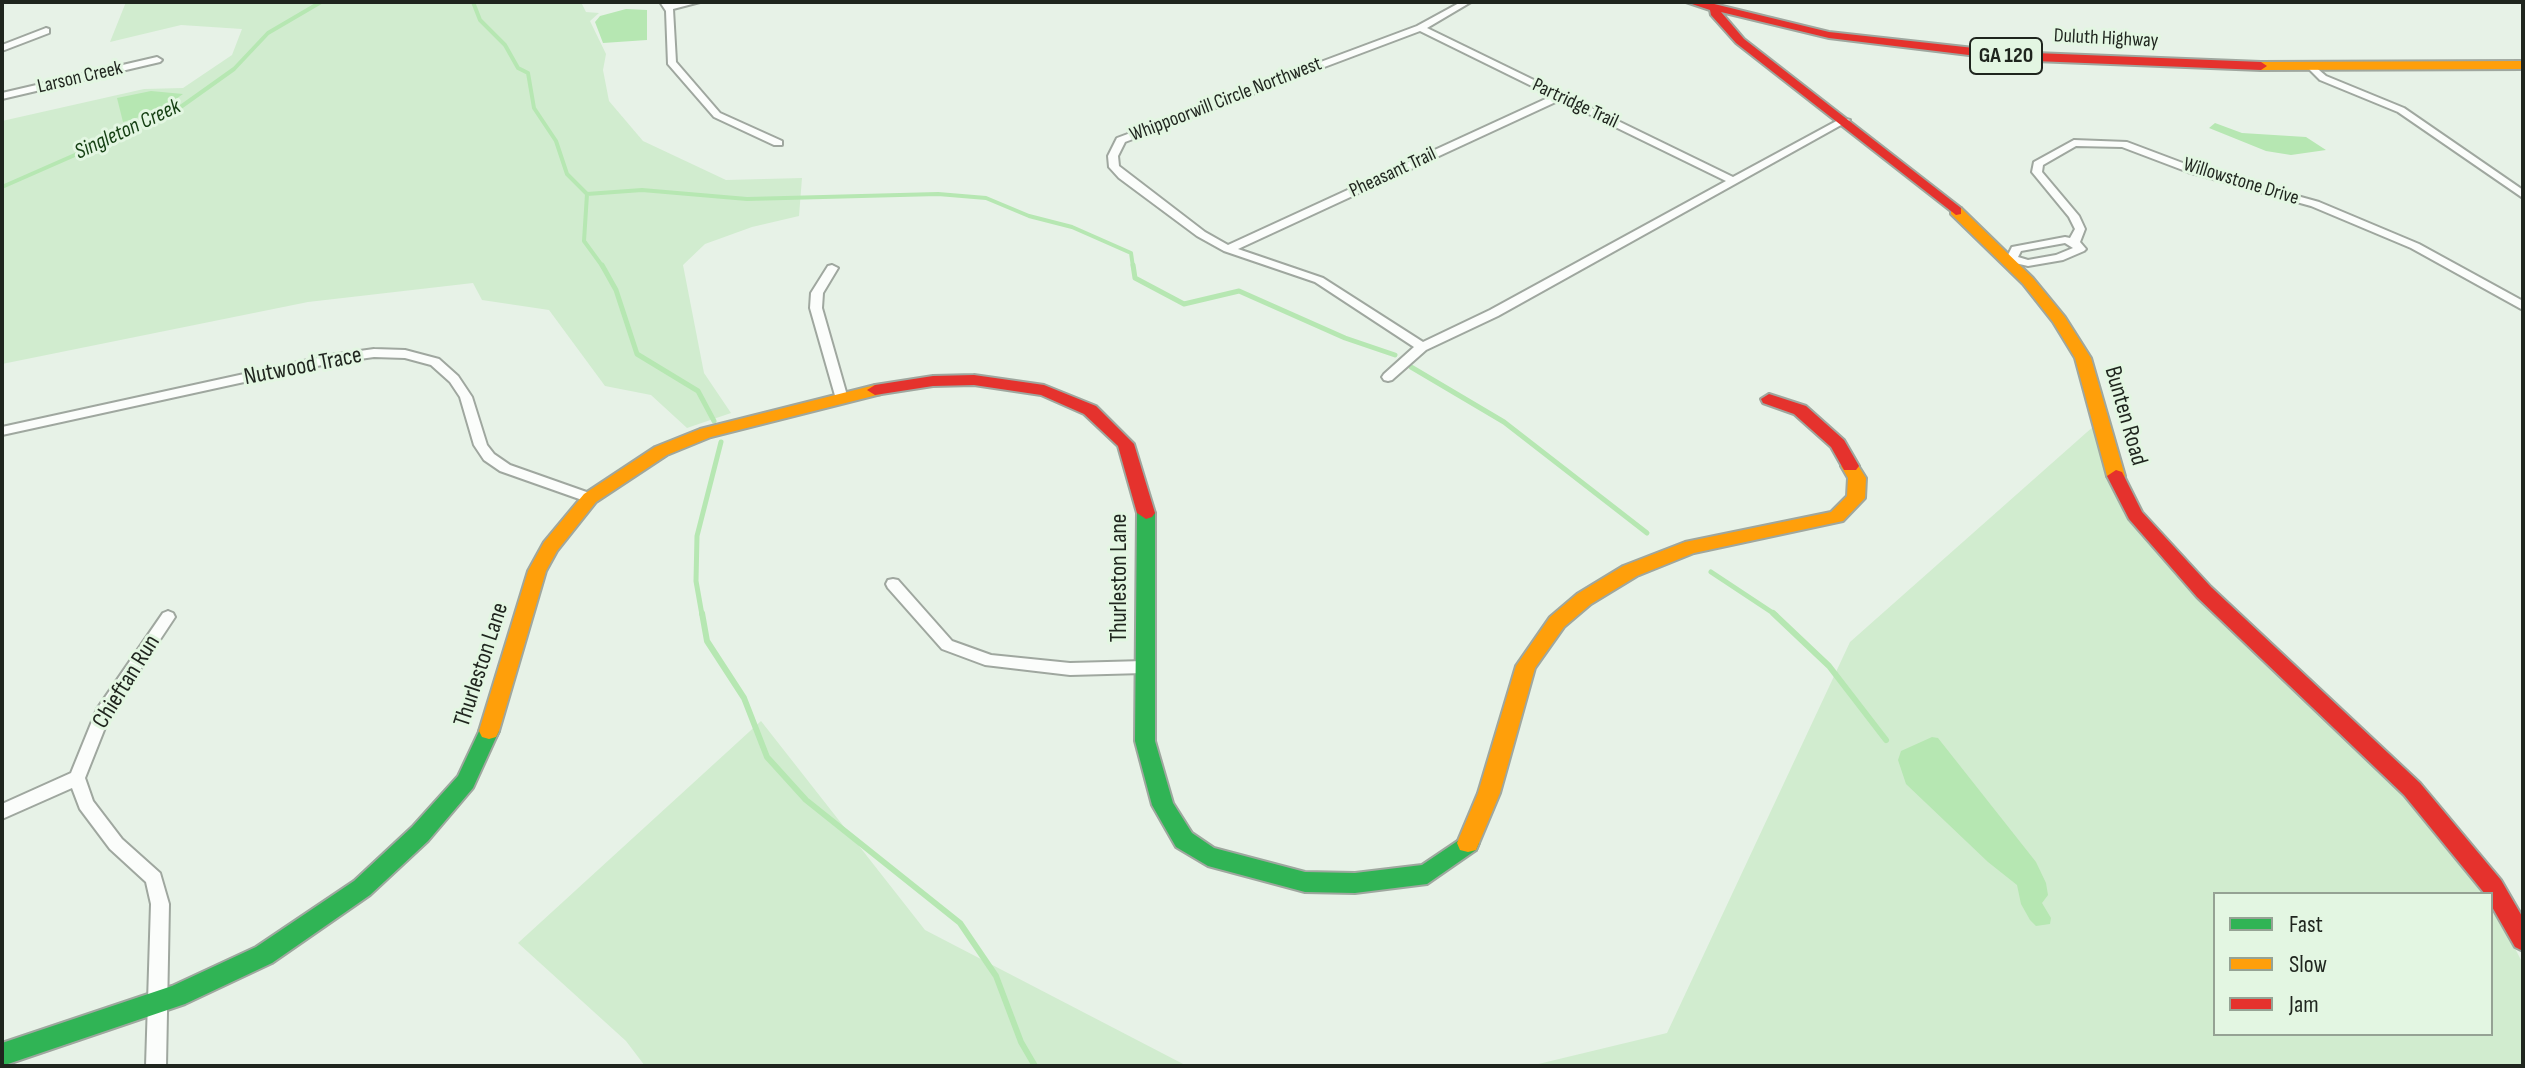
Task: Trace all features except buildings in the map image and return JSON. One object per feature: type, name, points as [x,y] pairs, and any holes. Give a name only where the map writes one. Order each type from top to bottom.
[{"type":"street","points":[[696,2],[666,4],[671,62],[717,115],[778,143]]},
{"type":"street","name":"Whippoorwill Circle Northwest","points":[[1422,347],[1319,280],[1228,249],[1180,220],[1123,176],[1114,167],[1113,156],[1121,140],[1420,28],[1467,2]]},
{"type":"street","name":"Duluth Highway","points":[[1692,2],[1809,31],[1916,48],[2108,62],[2313,68],[2523,65]]},
{"type":"street","name":"Bunten Road","points":[[1716,8],[1715,13],[1740,41],[1948,203],[2009,258],[2060,320],[2083,358],[2110,464],[2135,515],[2204,592],[2412,789],[2493,887],[2523,940]]},
{"type":"street","name":"Partridge Trail","points":[[1420,28],[1731,180]]},
{"type":"street","points":[[2,48],[46,31]]},
{"type":"street","name":"Larson Creek","points":[[2,96],[157,60]]},
{"type":"street","points":[[2313,68],[2323,78],[2382,99],[2401,110],[2523,195]]},
{"type":"street","name":"Pheasant Trail","points":[[1228,249],[1559,97]]},
{"type":"street","points":[[1388,377],[1422,347],[1507,306],[1845,120]]},
{"type":"street","name":"Willowstone Drive","points":[[2074,242],[2080,229],[2074,216],[2037,172],[2038,164],[2074,143],[2123,144],[2192,170],[2315,204],[2357,221],[2415,246],[2523,306]]},
{"type":"street","points":[[2065,240],[2074,242],[2080,249],[2028,263],[2009,258],[2016,249],[2050,245],[2065,240]]},
{"type":"street","points":[[2050,245],[2065,255]]},
{"type":"street","points":[[832,268],[817,293],[816,308],[842,399]]},
{"type":"street","name":"Nutwood Trace","points":[[2,431],[331,359],[374,353],[405,354],[435,362],[454,379],[466,397],[473,428],[489,457],[505,468],[590,498]]},
{"type":"street","name":"Thurleston Lane","points":[[2,1055],[156,1004],[264,955],[362,888],[447,806],[466,782],[489,730],[537,571],[550,547],[590,498],[661,451],[706,433],[887,387],[974,380],[1044,390],[1090,410],[1126,444],[1146,507],[1145,741],[1163,805],[1184,840],[1208,856],[1252,871],[1305,882],[1355,883],[1427,874],[1466,848],[1489,793],[1526,666],[1557,622],[1584,599],[1630,571],[1691,547],[1837,517],[1856,498],[1857,478],[1838,444],[1800,410],[1769,399]]},
{"type":"street","points":[[893,584],[947,645],[990,661],[1070,669],[1144,667]]},
{"type":"street","name":"Chieftan Run","points":[[77,778],[103,713],[168,617]]},
{"type":"street","points":[[2,812],[77,778],[86,804],[116,844],[154,878],[160,904],[156,1066]]},
{"type":"shaded area","points":[[126,2],[581,2],[586,12],[599,13],[590,21],[606,54],[603,70],[609,101],[643,141],[726,180],[802,178],[799,216],[752,227],[705,244],[683,265],[704,373],[731,413],[687,428],[651,395],[605,386],[549,310],[482,300],[473,283],[308,302],[2,364],[2,121],[144,89],[183,88],[232,55],[242,29],[181,25],[110,42]]},
{"type":"shaded area","points":[[626,9],[647,10],[647,40],[603,43],[595,22],[600,16]]},
{"type":"shaded area","points":[[151,91],[183,94],[159,111],[123,122],[117,98]]},
{"type":"shaded area","points":[[2215,123],[2242,133],[2306,137],[2326,150],[2291,155],[2266,151],[2209,128]]},
{"type":"shaded area","points":[[2095,425],[2124,514],[2385,757],[2485,892],[2213,892],[2213,1036],[2493,1036],[2493,905],[2523,964],[2523,1066],[1530,1066],[1667,1033],[1850,642]]},
{"type":"shaded area","points":[[761,721],[925,930],[1187,1066],[645,1066],[626,1041],[518,943]]},
{"type":"shaded area","points":[[1932,737],[1938,738],[2036,862],[2046,883],[2048,895],[2042,903],[2051,918],[2050,924],[2036,926],[2021,904],[2017,885],[1988,862],[1906,784],[1898,760],[1901,751]]},
{"type":"waterway","name":"Singleton Creek","points":[[2,187],[175,111],[234,69],[268,33],[321,2]]},
{"type":"waterway","points":[[473,2],[480,20],[505,45],[518,68],[528,73],[534,108],[556,141],[567,174],[587,194]]},
{"type":"waterway","points":[[587,194],[642,190],[747,199],[938,194],[986,198],[1029,216],[1072,227],[1131,253],[1133,267]]},
{"type":"waterway","points":[[587,194],[584,241],[603,267]]},
{"type":"waterway","points":[[602,265],[616,290],[637,354],[698,391],[714,421]]},
{"type":"waterway","points":[[1133,265],[1135,278],[1184,304],[1239,291],[1345,338],[1395,355]]},
{"type":"waterway","points":[[1411,367],[1504,422],[1647,533]]},
{"type":"waterway","points":[[702,615],[696,581],[697,536],[721,442]]},
{"type":"waterway","points":[[1711,572],[1773,613]]},
{"type":"waterway","points":[[702,613],[707,641],[744,698],[767,757],[806,800],[960,923],[996,976],[1021,1042],[1035,1066]]},
{"type":"waterway","points":[[1773,613],[1829,666],[1886,740]]},
{"type":"traffic: fast","points":[[1146,513],[1145,741],[1163,805],[1184,840],[1208,856],[1305,882],[1355,883],[1427,874],[1468,843]]},
{"type":"traffic: fast","points":[[2,1055],[177,996],[264,955],[362,888],[420,834],[466,782],[489,731]]},
{"type":"traffic: slow","points":[[2261,66],[2523,65]]},
{"type":"traffic: slow","points":[[1956,211],[2028,281],[2060,320],[2083,358],[2116,476]]},
{"type":"traffic: slow","points":[[489,731],[537,571],[550,547],[590,498],[661,451],[706,433],[875,390]]},
{"type":"traffic: slow","points":[[1468,843],[1489,793],[1526,666],[1557,622],[1584,599],[1630,571],[1691,547],[1837,517],[1856,498],[1857,478],[1850,466]]},
{"type":"traffic: jam","points":[[1692,2],[1829,35],[2010,56],[2261,66]]},
{"type":"traffic: jam","points":[[1716,8],[1715,13],[1740,41],[1956,211]]},
{"type":"traffic: jam","points":[[875,390],[933,381],[974,380],[1044,390],[1090,410],[1126,444],[1146,513]]},
{"type":"traffic: jam","points":[[1769,399],[1800,410],[1838,444],[1850,466]]},
{"type":"traffic: jam","points":[[2116,476],[2135,515],[2204,592],[2412,789],[2493,887],[2523,940]]}]
